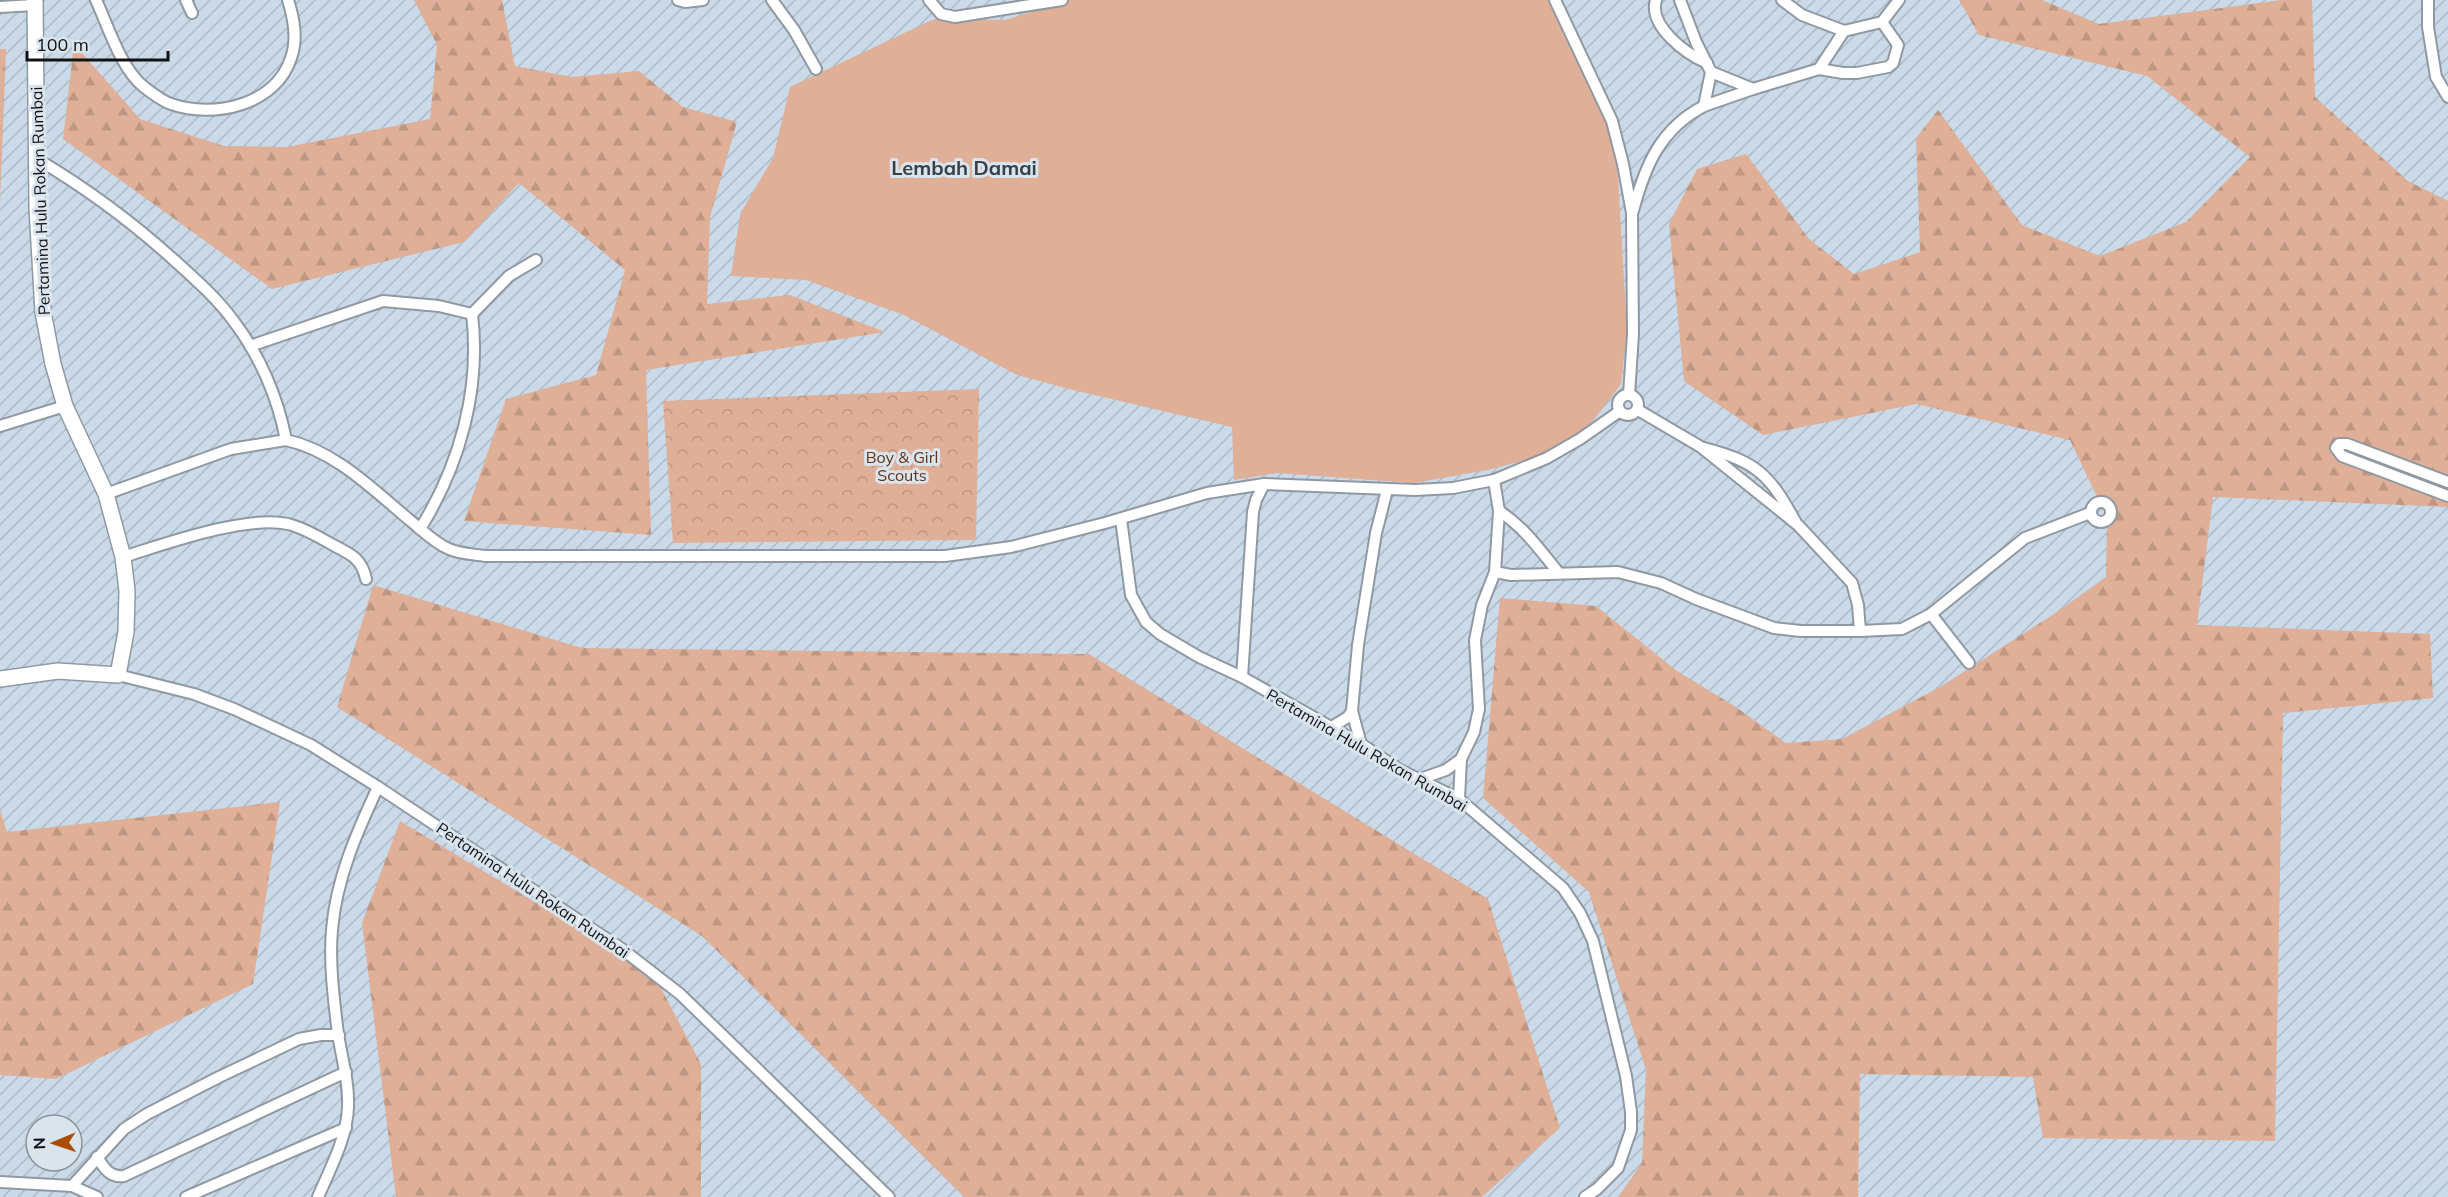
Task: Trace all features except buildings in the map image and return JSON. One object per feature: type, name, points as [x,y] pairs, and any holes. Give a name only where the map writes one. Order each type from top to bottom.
[{"type":"street","points":[[96,0],[126,67],[142,86],[171,104],[221,109],[250,102],[263,95],[286,69],[292,58],[295,41],[288,0]]},
{"type":"street","points":[[186,0],[192,12]]},
{"type":"street","points":[[678,0],[685,2],[703,0]]},
{"type":"street","points":[[772,0],[794,30],[816,69]]},
{"type":"street","points":[[929,0],[941,14],[955,16],[1062,0]]},
{"type":"street","points":[[1556,0],[1612,121],[1623,164],[1632,213],[1633,334],[1629,395]]},
{"type":"street","points":[[1656,0],[1654,14],[1664,30],[1692,57],[1752,89]]},
{"type":"street","points":[[1680,0],[1709,68],[1704,106]]},
{"type":"street","points":[[1782,0],[1802,15],[1844,31],[1882,22],[1899,0]]},
{"type":"street","points":[[2428,0],[2428,27],[2436,77],[2448,97]]},
{"type":"street","points":[[0,7],[35,2]]},
{"type":"street","name":"Pertamina Hulu Rokan Rumbai","points":[[35,2],[37,208],[43,312],[53,364],[65,406],[106,494],[123,557],[127,591],[126,632],[118,675]]},
{"type":"street","points":[[1632,213],[1642,179],[1654,152],[1675,124],[1704,106],[1819,69],[1857,73],[1888,67],[1893,63],[1898,45],[1882,22]]},
{"type":"street","points":[[1819,69],[1844,31]]},
{"type":"street","points":[[38,159],[68,177],[140,229],[198,282],[234,321],[266,375],[286,440]]},
{"type":"street","points":[[420,529],[434,508],[462,438],[475,362],[472,314],[509,276],[536,260]]},
{"type":"street","points":[[250,346],[383,301],[439,306],[472,314]]},
{"type":"street","points":[[1629,395],[1637,400],[1638,410]]},
{"type":"street","points":[[1620,411],[1619,400],[1629,395]]},
{"type":"street","points":[[0,426],[65,406]]},
{"type":"street","points":[[1620,411],[1629,416],[1638,410]]},
{"type":"street","points":[[1638,410],[1701,447],[1798,525],[1852,582],[1858,605],[1860,631]]},
{"type":"street","points":[[106,494],[231,449],[286,440],[319,450],[447,548],[485,556],[945,556],[1011,547],[1121,519],[1207,493],[1264,484],[1387,490],[1453,488],[1494,480],[1547,458],[1580,440],[1620,411]]},
{"type":"street","points":[[2448,482],[2347,444],[2339,444],[2336,448],[2342,456],[2448,496]]},
{"type":"street","points":[[1701,447],[1727,454],[1765,474],[1798,525]]},
{"type":"street","points":[[1459,799],[1461,759],[1474,732],[1479,709],[1475,639],[1482,605],[1494,572],[1499,511],[1494,480]]},
{"type":"street","points":[[1242,677],[1253,512],[1264,484]]},
{"type":"street","points":[[1361,744],[1352,711],[1365,600],[1376,533],[1387,490]]},
{"type":"street","points":[[1499,511],[1527,532],[1557,572]]},
{"type":"street","points":[[1494,572],[1511,575],[1618,572],[1661,583],[1696,599],[1774,628],[1801,632],[1902,629],[1931,614],[2025,538],[2090,513]]},
{"type":"street","name":"Pertamina Hulu Rokan Rumbai","points":[[1121,519],[1131,594],[1146,622],[1173,642],[1242,677],[1361,744],[1385,761],[1459,799],[1563,888],[1580,914],[1593,941],[1626,1076],[1631,1112],[1631,1130],[1618,1168],[1597,1189],[1585,1197]]},
{"type":"street","points":[[123,557],[211,531],[272,522],[301,528],[349,552],[364,568],[366,579]]},
{"type":"street","points":[[1931,614],[1969,663]]},
{"type":"street","name":"Pertamina Hulu Rokan Rumbai","points":[[0,680],[58,670],[118,675],[171,687],[234,709],[311,746],[378,787],[622,949],[680,994],[889,1197]]},
{"type":"street","points":[[1330,728],[1348,717],[1352,711]]},
{"type":"street","points":[[1420,779],[1446,770],[1461,759]]},
{"type":"street","points":[[318,1197],[345,1128],[348,1108],[346,1072],[339,1035],[332,930],[340,886],[353,841],[378,787]]},
{"type":"street","points":[[72,1186],[124,1129],[147,1114],[300,1039],[321,1035],[339,1035]]},
{"type":"street","points":[[97,1157],[110,1174],[124,1176],[346,1072]]},
{"type":"street","points":[[186,1197],[345,1128]]},
{"type":"street","points":[[0,1182],[72,1186],[98,1197]]},
{"type":"shaded area","points":[[0,0],[2448,0],[2448,1197],[0,1197]]},
{"type":"green space","points":[[414,0],[502,0],[515,66],[572,77],[639,71],[683,107],[737,122],[710,217],[707,304],[790,295],[885,332],[646,370],[651,535],[464,521],[506,399],[596,375],[625,270],[519,183],[464,242],[272,289],[63,139],[74,44],[140,119],[224,146],[287,147],[430,119],[437,45]]},
{"type":"green space","points":[[1070,0],[1557,0],[1605,118],[1617,161],[1627,331],[1621,384],[1593,421],[1552,453],[1488,470],[1414,483],[1277,473],[1234,480],[1232,427],[1017,375],[904,315],[806,280],[731,276],[740,214],[773,158],[790,87],[934,19],[1005,20]]},
{"type":"green space","points":[[1959,0],[2042,0],[2099,24],[2282,0],[2312,0],[2315,97],[2408,181],[2448,201],[2448,507],[2213,497],[2197,625],[2430,634],[2433,698],[2283,713],[2275,1141],[2043,1138],[2033,1077],[1860,1074],[1858,1197],[1618,1197],[1642,1163],[1646,1070],[1589,892],[1483,798],[1500,598],[1596,606],[1677,671],[1736,707],[1786,743],[1842,739],[1940,687],[2054,614],[2106,577],[2107,521],[2111,508],[2099,501],[2070,440],[1916,404],[1763,435],[1684,381],[1669,224],[1697,169],[1746,154],[1809,239],[1854,274],[1920,252],[1916,138],[1938,110],[2022,225],[2100,256],[2186,222],[2250,157],[2147,76],[1979,35]]},
{"type":"green space","points":[[0,49],[6,49],[0,203]]},
{"type":"green space","name":"Boy & Girl Scouts","points":[[979,389],[976,540],[673,543],[663,401]]},
{"type":"green space","points":[[373,585],[582,648],[1089,654],[1488,899],[1560,1128],[1482,1197],[964,1197],[702,936],[337,707]]},
{"type":"green space","points":[[280,802],[253,984],[56,1079],[0,1075],[0,810],[7,832]]},
{"type":"green space","points":[[400,821],[653,973],[701,1064],[701,1197],[396,1197],[362,923]]},
{"type":"district","name":"Lembah Damai","points":[[964,168]]}]
